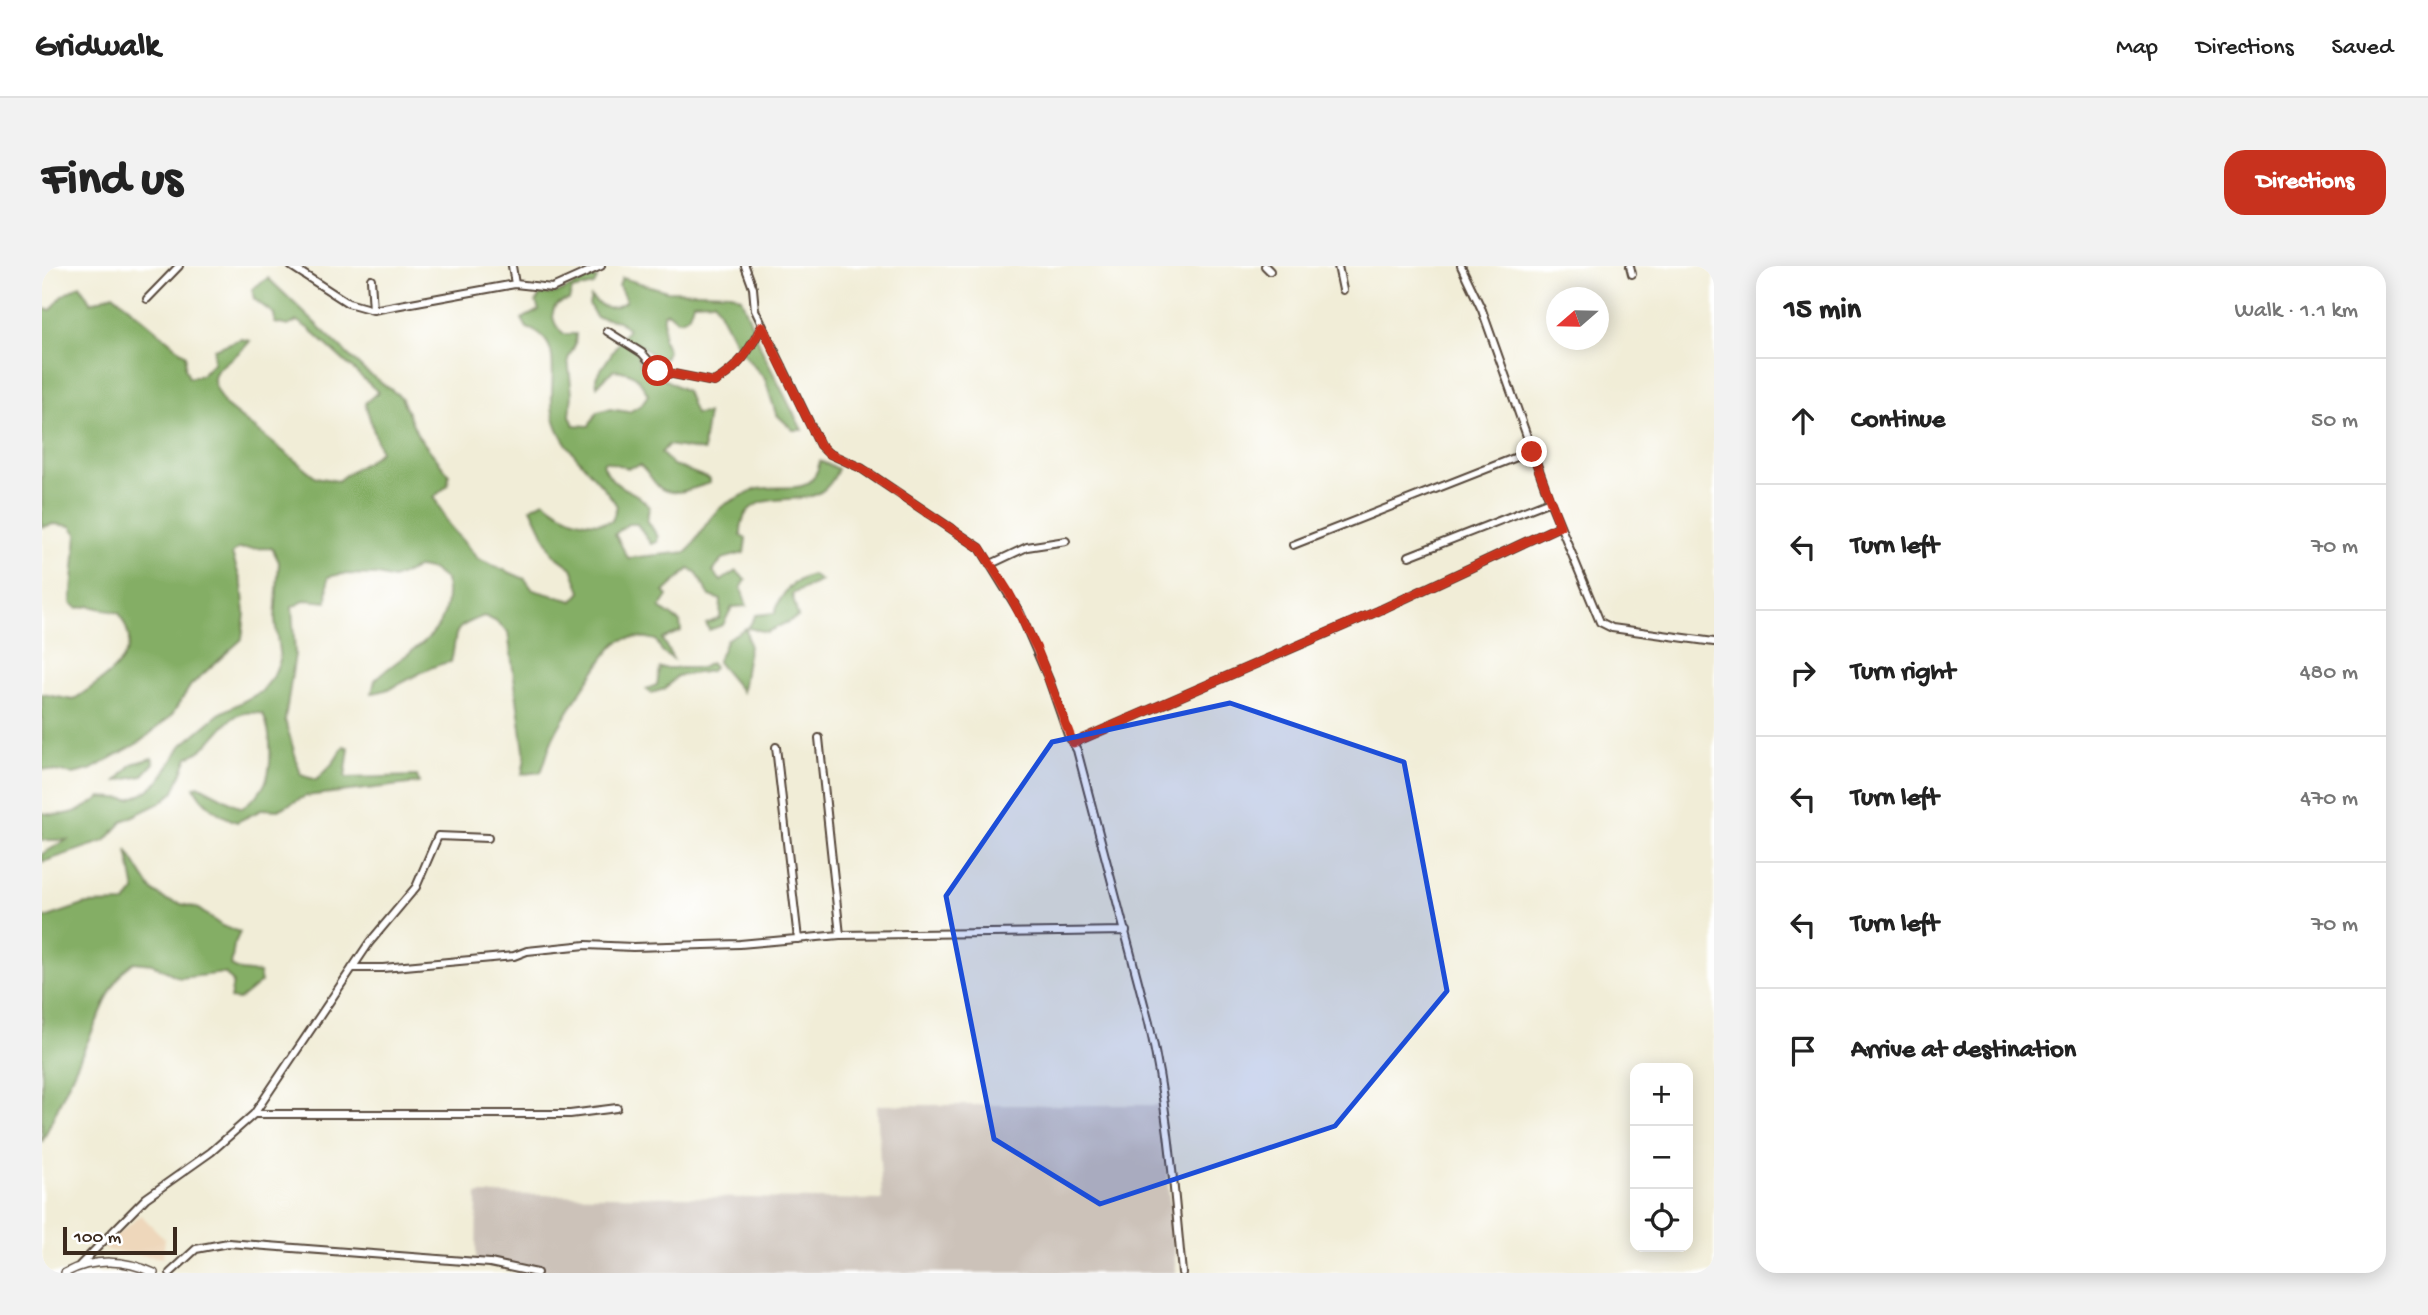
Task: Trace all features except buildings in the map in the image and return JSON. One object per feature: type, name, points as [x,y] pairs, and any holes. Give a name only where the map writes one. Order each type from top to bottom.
[{"type":"street","points":[[147,299],[179,266]]},
{"type":"street","points":[[291,266],[348,303],[373,310],[515,284],[552,288],[601,266]]},
{"type":"street","points":[[512,266],[515,284]]},
{"type":"street","points":[[745,266],[762,326],[820,445],[828,453],[861,468],[980,548],[1037,649],[1073,743],[1126,931],[1159,1064],[1171,1151],[1182,1273]]},
{"type":"street","points":[[1338,266],[1343,290]]},
{"type":"street","points":[[1461,266],[1482,310],[1550,501],[1600,622],[1612,628],[1714,642]]},
{"type":"street","points":[[1630,266],[1632,274]]},
{"type":"street","points":[[371,279],[373,310]]},
{"type":"street","points":[[607,331],[642,353],[658,371],[714,382],[733,371],[747,355],[762,326]]},
{"type":"street","points":[[1293,545],[1532,452]]},
{"type":"street","points":[[1409,556],[1550,501]]},
{"type":"street","points":[[1073,743],[1378,611],[1560,526]]},
{"type":"street","points":[[991,564],[1027,547],[1066,541]]},
{"type":"street","points":[[819,738],[840,935]]},
{"type":"street","points":[[776,747],[798,939]]},
{"type":"street","points":[[65,1273],[80,1265],[146,1198],[211,1152],[254,1115],[383,924],[416,887],[438,836],[488,838]]},
{"type":"street","points":[[352,968],[383,968],[514,956],[527,951],[586,945],[659,947],[840,935],[1126,931]]},
{"type":"street","points":[[254,1115],[570,1114],[617,1108]]},
{"type":"street","points":[[170,1273],[196,1249],[228,1243],[490,1264],[537,1273]]},
{"type":"street","points":[[80,1265],[111,1262],[134,1264],[154,1273]]},
{"type":"highlighted area","points":[[1230,703],[1404,762],[1447,991],[1335,1126],[1100,1204],[994,1139],[946,896],[1052,742]]},
{"type":"shaded area","points":[[877,1105],[1161,1105],[1176,1273],[557,1273],[476,1264],[477,1194],[882,1200]]},
{"type":"shaded area","points":[[141,1215],[165,1239],[163,1258],[105,1250],[105,1245]]},
{"type":"green space","points":[[593,277],[597,279],[594,285],[572,290],[569,300],[557,305],[553,313],[555,324],[563,334],[576,334],[575,345],[568,359],[572,394],[570,416],[574,425],[589,426],[597,412],[609,409],[629,412],[641,405],[648,395],[635,376],[626,372],[613,370],[597,386],[596,377],[628,329],[619,321],[596,317],[589,304],[591,297],[608,307],[626,301],[619,286],[622,278],[667,291],[731,293],[741,298],[764,355],[802,430],[793,430],[776,414],[765,379],[738,348],[714,301],[693,302],[688,315],[681,320],[668,312],[664,314],[663,340],[668,351],[665,358],[658,359],[639,344],[636,350],[641,366],[686,391],[695,414],[707,413],[707,418],[704,451],[668,445],[661,453],[673,465],[710,479],[710,483],[670,492],[659,487],[640,465],[628,468],[605,461],[603,464],[613,481],[643,500],[649,507],[647,520],[658,537],[657,542],[651,544],[637,524],[628,524],[615,534],[628,558],[687,552],[713,515],[727,503],[758,489],[805,485],[816,473],[820,461],[838,469],[830,483],[817,494],[770,501],[749,510],[743,520],[741,536],[746,539],[744,553],[722,559],[713,572],[721,581],[736,571],[746,580],[741,588],[747,606],[732,607],[723,625],[709,630],[706,624],[720,618],[721,600],[710,596],[696,572],[689,569],[664,592],[668,596],[660,608],[680,622],[681,631],[662,639],[673,659],[663,653],[656,640],[637,638],[618,642],[595,671],[558,728],[541,772],[522,774],[525,758],[508,632],[484,616],[465,624],[455,637],[451,662],[440,664],[383,691],[372,693],[375,680],[436,629],[447,600],[446,580],[433,570],[419,567],[393,579],[378,575],[341,574],[328,577],[327,602],[306,600],[292,607],[295,654],[285,720],[301,775],[316,780],[333,763],[344,746],[349,748],[345,778],[417,776],[419,783],[306,796],[278,810],[263,809],[237,822],[206,804],[194,787],[200,786],[242,808],[262,789],[270,762],[268,731],[263,714],[250,712],[230,720],[208,744],[188,757],[174,792],[160,803],[123,821],[105,841],[43,862],[42,854],[67,840],[42,840],[42,813],[66,814],[87,807],[101,797],[129,799],[143,794],[159,781],[182,745],[219,714],[261,692],[273,677],[280,660],[275,620],[279,562],[272,548],[238,549],[232,554],[242,585],[245,613],[242,639],[191,685],[171,716],[140,742],[90,770],[73,774],[42,769],[42,694],[73,700],[116,667],[123,659],[129,640],[119,613],[90,606],[77,608],[71,603],[77,534],[71,526],[54,524],[42,527],[42,309],[51,310],[62,296],[80,285],[91,303],[113,294],[186,355],[185,367],[189,378],[201,375],[213,363],[214,349],[241,339],[250,341],[215,375],[214,382],[226,406],[316,477],[338,481],[380,451],[365,403],[378,392],[309,329],[297,321],[288,326],[275,323],[274,314],[254,299],[252,289],[268,278],[364,370],[401,397],[418,436],[449,474],[448,485],[434,497],[448,524],[478,559],[525,579],[533,590],[573,601],[581,592],[572,568],[553,554],[531,508],[544,501],[576,520],[602,523],[612,521],[617,506],[563,439],[553,413],[551,352],[547,342],[527,328],[522,319],[539,310],[536,302],[540,295],[558,293]]},
{"type":"green space","points":[[812,575],[821,581],[792,594],[798,617],[767,632],[748,628],[756,615],[775,613],[788,589],[799,580]]},
{"type":"green space","points":[[746,628],[749,645],[742,692],[717,662],[727,639]]},
{"type":"green space","points":[[710,663],[714,667],[711,671],[677,676],[665,689],[651,693],[646,689],[657,685],[660,668],[701,668]]},
{"type":"green space","points":[[152,758],[154,763],[142,776],[117,781],[132,764]]},
{"type":"green space","points":[[127,850],[152,890],[166,900],[197,908],[222,926],[240,932],[234,945],[231,966],[241,971],[259,973],[261,982],[239,1000],[230,999],[233,982],[225,973],[180,978],[152,964],[134,962],[123,971],[111,990],[42,1142],[42,919],[86,904],[125,903],[135,891]]},
{"type":"route","points":[[658,371],[714,382],[733,371],[747,355],[762,326],[820,445],[844,462],[861,468],[980,548],[1009,593],[1037,649],[1073,743],[1378,611],[1560,526],[1532,452]]}]
